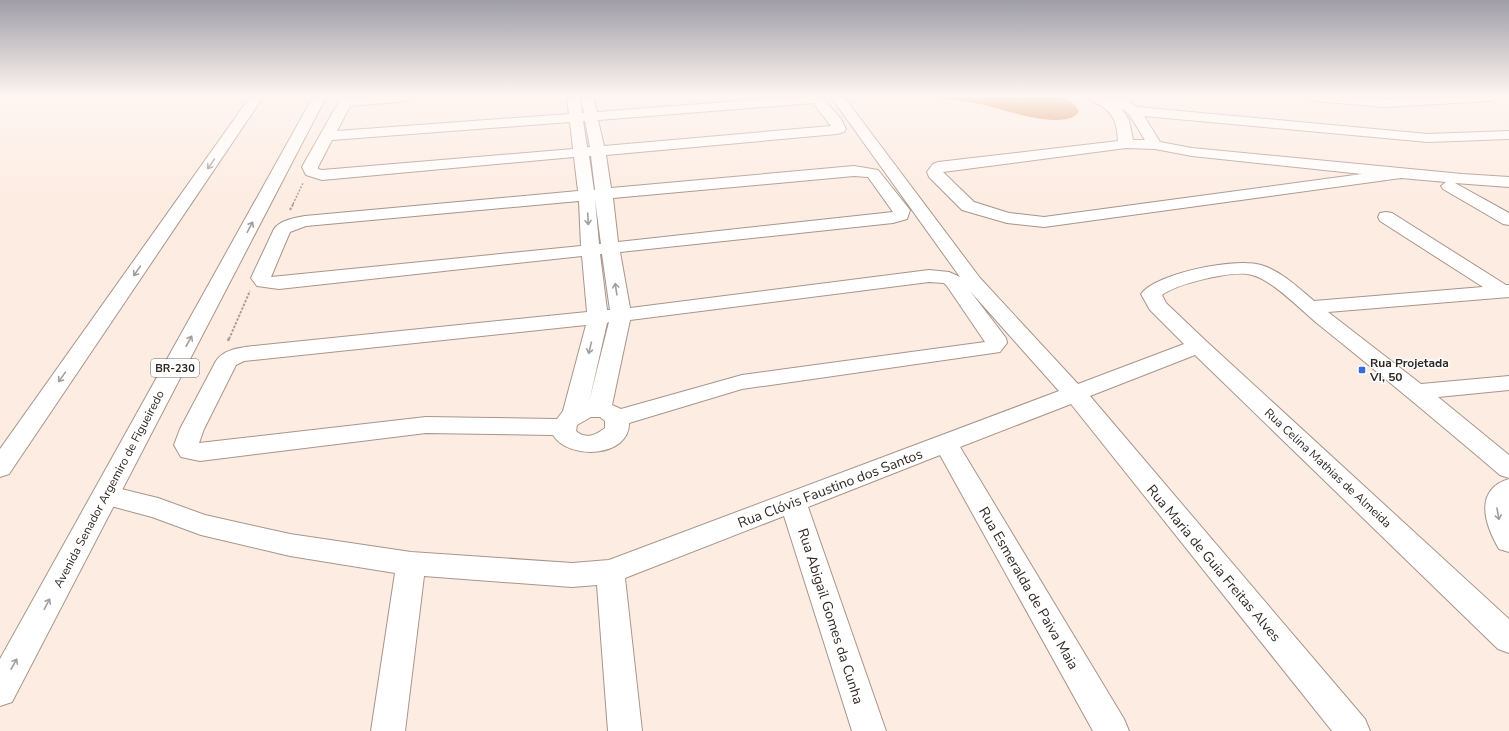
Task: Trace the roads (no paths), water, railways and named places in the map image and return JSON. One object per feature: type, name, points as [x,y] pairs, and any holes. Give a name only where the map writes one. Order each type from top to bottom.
[{"type":"main road","points":[[0,468],[233,131]]},
{"type":"main road","name":"Avenida Senador Argemiro de Figueiredo","points":[[0,690],[302,131]]},
{"type":"main road","points":[[331,131],[310,167],[311,172],[322,175],[824,131]]},
{"type":"main road","points":[[328,136],[390,131]]},
{"type":"main road","points":[[586,131],[595,195],[610,247],[621,315],[608,414],[617,430],[606,440],[599,443],[581,444],[573,442],[568,438],[569,421],[598,316],[591,249],[595,195]]},
{"type":"main road","name":"Rua Maria de Guia Freitas Alves","points":[[862,131],[974,282],[1076,395],[1353,731]]},
{"type":"main road","points":[[1124,131],[1126,144]]},
{"type":"main road","points":[[1146,131],[1155,145]]},
{"type":"main road","points":[[1353,131],[1428,138],[1509,135]]},
{"type":"main road","points":[[1509,182],[1408,178],[1044,222],[1007,218],[968,206],[937,177],[935,172],[938,167],[1126,144],[1155,145],[1192,152],[1408,178],[1449,186],[1509,190]]},
{"type":"main road","points":[[863,171],[873,173],[902,213],[899,217],[893,218],[270,283],[262,281],[261,278],[282,229],[305,221],[595,195],[863,171]]},
{"type":"main road","points":[[1449,186],[1509,220]]},
{"type":"main road","points":[[1386,217],[1506,291]]},
{"type":"main road","name":"Rua Celina Mathias de Almeida","points":[[1310,307],[1263,273],[1249,268],[1230,268],[1209,272],[1163,285],[1154,290],[1151,294],[1157,306],[1198,346],[1509,639]]},
{"type":"main road","points":[[940,276],[949,278],[954,282],[992,331],[996,343],[992,347],[742,382],[608,414],[590,409],[569,421],[426,425],[200,452],[190,450],[186,446],[192,429],[227,360],[239,355],[598,316],[621,315],[908,278],[940,276]]},
{"type":"main road","points":[[1310,307],[1506,291]]},
{"type":"main road","points":[[1310,307],[1418,392],[1509,468]]},
{"type":"main road","name":"Rua Clóvis Faustino dos Santos","points":[[105,496],[158,508],[201,525],[290,545],[411,564],[572,575],[610,572],[1076,395],[1198,346]]},
{"type":"main road","points":[[1418,392],[1509,383]]},
{"type":"main road","name":"Rua Esmeralda de Paiva Maia","points":[[946,444],[1112,731]]},
{"type":"main road","points":[[1509,489],[1504,492],[1496,509],[1503,533],[1509,541]]},
{"type":"main road","name":"Rua Abigail Gomes da Cunha","points":[[793,502],[869,731]]},
{"type":"main road","points":[[388,731],[411,564]]},
{"type":"main road","points":[[610,572],[624,731]]},
{"type":"place","name":"Rua Projetada VI, 50","points":[[1362,370]]}]
